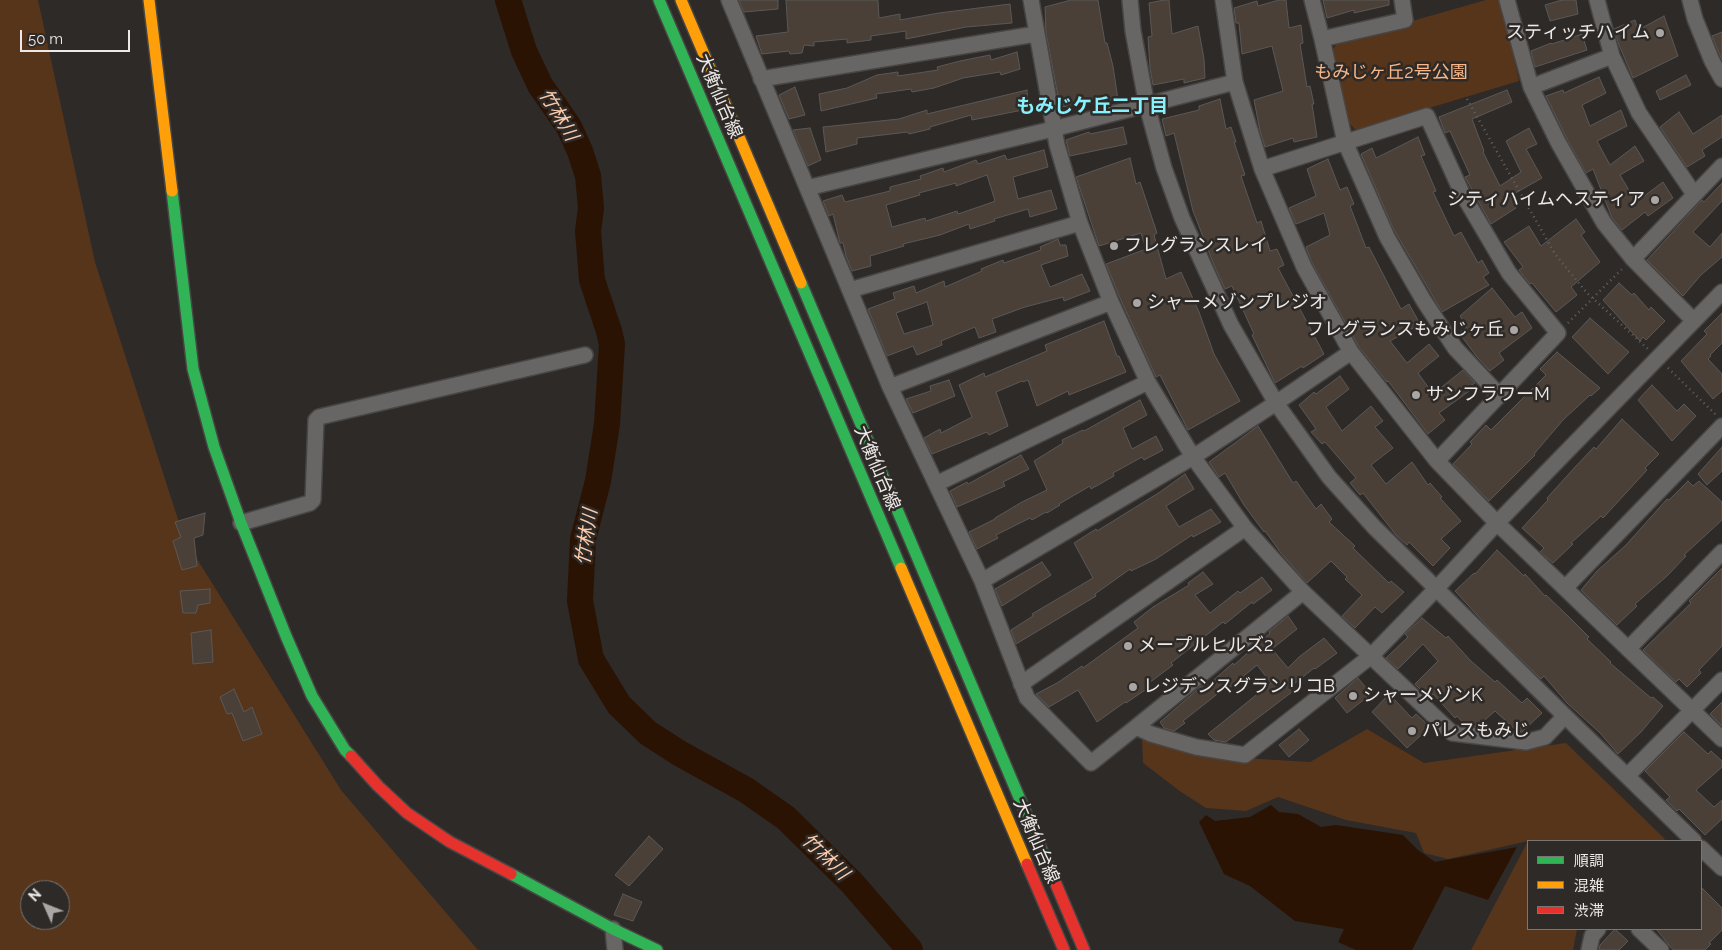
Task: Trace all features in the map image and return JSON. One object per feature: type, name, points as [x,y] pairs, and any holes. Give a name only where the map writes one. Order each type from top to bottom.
[{"type":"main road","points":[[149,0],[193,369],[214,447],[241,523],[312,696],[345,750],[407,814],[450,842],[613,929],[657,950]]},
{"type":"main road","name":"大衡仙台線","points":[[659,0],[1064,950]]},
{"type":"main road","name":"大衡仙台線","points":[[681,0],[1084,950]]},
{"type":"street","points":[[729,0],[890,387],[982,580],[1027,698],[1091,763],[1303,592]]},
{"type":"street","points":[[1031,0],[1053,129],[1080,223],[1111,302],[1148,382],[1192,457],[1245,528],[1303,592],[1452,733],[1526,742],[1545,737],[1565,716]]},
{"type":"street","points":[[1130,0],[1133,31],[1147,106],[1164,168],[1182,218],[1231,325],[1276,403],[1329,477],[1374,527],[1693,840]]},
{"type":"street","points":[[1223,0],[1235,82],[1262,169],[1304,267],[1351,352],[1437,461],[1497,523],[1722,740]]},
{"type":"street","points":[[1312,0],[1345,142],[1387,237],[1424,301],[1455,348],[1500,396]]},
{"type":"street","points":[[1322,39],[1405,20],[1402,0]]},
{"type":"street","points":[[1507,0],[1531,87],[1558,142],[1604,223],[1633,259],[1694,321]]},
{"type":"street","points":[[1597,0],[1612,56],[1640,114],[1694,194]]},
{"type":"street","points":[[1690,0],[1695,19],[1712,61],[1722,79]]},
{"type":"street","points":[[761,79],[1036,34]]},
{"type":"street","points":[[1531,87],[1612,56]]},
{"type":"street","points":[[807,188],[1147,106],[1235,82]]},
{"type":"street","points":[[1262,169],[1427,116],[1462,193],[1509,273],[1558,333],[1437,461]]},
{"type":"street","points":[[1633,259],[1722,166]]},
{"type":"street","points":[[850,290],[1080,223]]},
{"type":"street","points":[[1136,727],[1150,734],[1196,747],[1245,755],[1371,656],[1497,523],[1722,292]]},
{"type":"street","points":[[890,387],[1111,302]]},
{"type":"street","points":[[982,580],[1192,457],[1351,352]]},
{"type":"street","points":[[241,523],[310,503],[313,500],[316,420],[319,418],[585,355]]},
{"type":"street","points":[[936,484],[1148,382]]},
{"type":"street","points":[[1565,588],[1722,426]]},
{"type":"street","points":[[1021,684],[1245,528]]},
{"type":"street","points":[[1628,649],[1722,552]]},
{"type":"street","points":[[1626,776],[1722,680]]},
{"type":"street","points":[[1702,849],[1722,868]]},
{"type":"street","points":[[613,929],[615,950]]},
{"type":"street","points":[[1589,950],[1592,936],[1597,930]]},
{"type":"street","points":[[1640,930],[1661,950]]},
{"type":"path","points":[[1467,99],[1555,254],[1593,298],[1722,421]]},
{"type":"path","points":[[1558,333],[1633,259]]},
{"type":"green space","points":[[0,0],[38,0],[95,262],[184,538],[341,790],[478,950],[0,950]]},
{"type":"green space","name":"もみじヶ丘2号公園","points":[[1486,0],[1501,0],[1519,81],[1356,130],[1349,123],[1332,51],[1338,42]]},
{"type":"green space","points":[[1367,729],[1424,763],[1566,743],[1665,839],[1527,840],[1448,859],[1424,853],[1416,833],[1346,820],[1278,797],[1246,811],[1206,808],[1181,792],[1143,763],[1142,739],[1226,757],[1310,762]]},
{"type":"green space","points":[[1527,843],[1527,930],[1577,930],[1573,950],[1471,950]]},
{"type":"shaded area","points":[[1271,805],[1279,812],[1298,814],[1321,827],[1336,825],[1403,835],[1418,850],[1435,862],[1517,847],[1488,900],[1445,886],[1412,950],[1356,950],[1338,942],[1344,929],[1295,921],[1250,886],[1224,874],[1199,822],[1206,815],[1215,821],[1250,817]]},
{"type":"building","points":[[739,0],[778,0],[778,9],[744,12]]},
{"type":"building","points":[[786,0],[878,0],[879,18],[900,14],[900,20],[1010,4],[1012,23],[966,27],[906,39],[906,31],[871,36],[871,40],[847,43],[847,39],[814,42],[814,46],[804,45],[802,53],[790,54],[789,51],[762,54],[756,36],[788,32]]},
{"type":"building","points":[[1071,0],[1098,0],[1105,43],[1107,43],[1113,66],[1118,100],[1094,105],[1093,103],[1060,107],[1046,33],[1045,7]]},
{"type":"building","points":[[1169,0],[1172,34],[1198,26],[1204,59],[1205,78],[1184,83],[1184,79],[1153,85],[1148,37],[1152,36],[1149,3]]},
{"type":"building","points":[[1286,0],[1289,28],[1301,25],[1303,43],[1300,44],[1307,87],[1310,86],[1314,104],[1312,104],[1317,137],[1294,142],[1293,138],[1265,147],[1254,100],[1283,91],[1272,46],[1242,54],[1239,23],[1236,23],[1234,8],[1257,1],[1258,6]]},
{"type":"building","points":[[1323,0],[1389,0],[1389,5],[1354,13],[1354,10],[1327,18]]},
{"type":"building","points":[[1562,0],[1576,0],[1578,14],[1550,21],[1545,5]]},
{"type":"building","points":[[1664,16],[1678,56],[1633,78],[1614,29],[1635,20],[1638,30]]},
{"type":"building","points":[[1722,32],[1722,60],[1712,36]]},
{"type":"building","points":[[1582,34],[1587,50],[1535,67],[1531,51]]},
{"type":"building","points":[[1017,52],[1020,69],[1001,75],[1000,72],[963,78],[934,88],[912,92],[911,89],[876,94],[877,98],[821,111],[819,94],[847,88],[877,75],[898,72],[898,76],[938,70],[937,67],[960,61],[990,55],[991,60]]},
{"type":"building","points":[[1686,75],[1691,85],[1660,100],[1656,91]]},
{"type":"building","points":[[1599,77],[1606,93],[1582,105],[1590,126],[1621,110],[1627,126],[1597,141],[1610,165],[1635,146],[1644,161],[1620,175],[1636,202],[1663,182],[1673,198],[1648,216],[1645,212],[1622,230],[1612,218],[1593,169],[1586,173],[1546,96],[1563,90],[1564,93]]},
{"type":"building","points":[[795,87],[805,115],[789,119],[779,95]]},
{"type":"building","points":[[1027,90],[1028,109],[972,120],[971,115],[909,134],[908,132],[857,138],[857,144],[826,152],[823,127],[899,119],[927,110],[927,114]]},
{"type":"building","points":[[1507,90],[1512,102],[1472,119],[1483,152],[1500,186],[1521,172],[1506,141],[1529,128],[1537,144],[1526,149],[1542,178],[1510,196],[1516,208],[1491,224],[1465,177],[1470,175],[1450,131],[1445,133],[1439,117]]},
{"type":"building","points":[[1220,99],[1226,129],[1231,127],[1236,142],[1234,142],[1245,175],[1241,176],[1257,223],[1261,221],[1270,251],[1277,249],[1284,265],[1278,268],[1324,354],[1275,383],[1252,335],[1254,334],[1232,286],[1225,289],[1214,265],[1193,211],[1174,133],[1166,136],[1162,119],[1199,110],[1199,106]]},
{"type":"building","points":[[1679,112],[1693,134],[1722,115],[1722,137],[1702,150],[1705,156],[1687,167],[1660,127]]},
{"type":"building","points":[[1123,127],[1127,144],[1070,156],[1066,140],[1089,132],[1090,134]]},
{"type":"building","points":[[810,128],[821,160],[808,166],[793,130]]},
{"type":"building","points":[[1418,137],[1425,155],[1421,156],[1436,191],[1433,192],[1454,236],[1461,232],[1478,263],[1482,260],[1489,273],[1483,277],[1489,285],[1442,312],[1393,228],[1361,154],[1372,148],[1376,158]]},
{"type":"building","points":[[1044,150],[1048,167],[1013,177],[1018,199],[1051,190],[1057,209],[1030,217],[1028,209],[994,219],[995,221],[970,229],[969,224],[940,235],[903,244],[904,246],[870,256],[871,266],[852,271],[843,243],[840,243],[833,214],[829,216],[823,201],[842,195],[845,202],[890,191],[890,187],[921,179],[920,176],[943,168],[944,172],[976,160],[978,164],[1005,155],[1007,160]],"holes":[[[987,175],[995,201],[958,214],[957,211],[926,221],[925,218],[892,227],[886,205],[920,195],[919,193],[956,183],[956,186]]]},
{"type":"building","points":[[1130,158],[1136,184],[1140,182],[1157,233],[1154,235],[1166,279],[1181,272],[1199,312],[1214,354],[1240,401],[1188,430],[1160,375],[1156,377],[1106,264],[1146,249],[1141,233],[1099,246],[1076,177]]},
{"type":"building","points":[[1328,159],[1340,190],[1347,187],[1354,204],[1350,206],[1366,248],[1369,247],[1401,309],[1409,304],[1420,324],[1390,341],[1407,363],[1429,344],[1439,356],[1418,373],[1433,394],[1463,370],[1475,383],[1470,386],[1472,389],[1439,413],[1445,420],[1428,434],[1388,381],[1359,347],[1312,263],[1306,247],[1330,235],[1324,213],[1296,224],[1289,208],[1316,196],[1307,169]]},
{"type":"building","points":[[1722,183],[1722,201],[1693,232],[1710,247],[1722,233],[1722,257],[1701,275],[1683,296],[1647,260],[1702,200],[1704,202]]},
{"type":"building","points":[[1576,219],[1585,232],[1581,235],[1600,262],[1571,287],[1577,295],[1556,312],[1519,270],[1523,267],[1504,242],[1529,226],[1541,246]]},
{"type":"building","points":[[1058,239],[1060,245],[1066,245],[1068,256],[1041,265],[1050,287],[1082,274],[1090,291],[1064,301],[1063,297],[1025,307],[992,319],[996,332],[979,338],[975,327],[941,341],[942,345],[917,355],[913,346],[887,356],[868,309],[895,299],[893,293],[914,286],[916,293],[944,281],[945,287],[1003,260],[1004,263],[1041,250],[1040,247]],"holes":[[[927,302],[933,325],[904,334],[896,313]]]},
{"type":"building","points":[[1619,283],[1632,295],[1634,293],[1649,310],[1651,307],[1665,321],[1646,340],[1643,337],[1640,341],[1603,300]]},
{"type":"building","points":[[1492,288],[1515,317],[1522,312],[1532,328],[1499,353],[1504,360],[1490,371],[1459,333],[1467,327],[1460,316]]},
{"type":"building","points":[[1722,313],[1722,343],[1708,359],[1722,374],[1722,391],[1713,399],[1681,361],[1707,334],[1704,331]]},
{"type":"building","points":[[1590,318],[1629,352],[1608,374],[1572,337]]},
{"type":"building","points":[[1104,321],[1117,356],[1119,356],[1126,372],[1069,395],[1068,391],[1037,406],[1028,380],[1022,381],[996,392],[1008,426],[989,435],[987,432],[932,454],[924,438],[940,429],[941,433],[972,417],[959,385],[984,373],[985,377],[1047,351],[1045,345]]},
{"type":"building","points":[[1557,352],[1600,388],[1563,420],[1535,455],[1489,501],[1453,464],[1472,444],[1470,442],[1486,425],[1491,430],[1546,375],[1540,369]]},
{"type":"building","points":[[1340,376],[1349,389],[1326,407],[1342,431],[1371,406],[1383,421],[1375,427],[1393,448],[1371,465],[1386,484],[1412,462],[1428,485],[1430,483],[1442,497],[1440,498],[1461,521],[1441,539],[1450,548],[1433,566],[1409,542],[1407,545],[1396,535],[1363,493],[1360,495],[1350,483],[1356,478],[1325,442],[1322,444],[1311,432],[1316,429],[1299,405],[1314,392],[1316,394]]},
{"type":"building","points":[[949,380],[955,396],[913,413],[906,399],[931,391],[930,386]]},
{"type":"building","points":[[1652,385],[1677,411],[1684,404],[1696,416],[1672,441],[1638,400]]},
{"type":"building","points":[[1140,400],[1147,415],[1123,428],[1132,449],[1156,436],[1163,450],[1144,460],[1142,457],[1113,473],[1114,476],[1091,489],[1090,486],[1047,513],[1032,520],[1030,518],[996,535],[998,538],[977,549],[969,532],[1047,490],[1034,461],[1063,443],[1062,440],[1084,431]]},
{"type":"building","points":[[1622,419],[1659,454],[1645,468],[1647,470],[1603,518],[1601,516],[1571,543],[1573,544],[1553,563],[1540,552],[1544,548],[1522,528],[1576,466],[1594,447],[1596,449]]},
{"type":"building","points":[[1258,426],[1293,483],[1296,481],[1316,509],[1321,504],[1332,519],[1329,522],[1355,546],[1353,548],[1389,583],[1391,581],[1404,592],[1382,613],[1375,607],[1355,628],[1342,616],[1362,595],[1345,579],[1347,577],[1331,561],[1307,583],[1264,532],[1244,505],[1225,473],[1219,477],[1209,462]]},
{"type":"building","points":[[1722,447],[1722,471],[1707,485],[1698,474]]},
{"type":"building","points":[[1021,455],[1029,469],[1003,482],[1005,486],[957,507],[950,491],[967,482],[968,484]]},
{"type":"building","points":[[1185,474],[1194,489],[1166,506],[1179,527],[1211,509],[1221,522],[1193,537],[1192,535],[1156,559],[1131,571],[1130,569],[1095,594],[1096,596],[1016,644],[1011,630],[1033,616],[1032,614],[1093,578],[1074,543],[1160,492]]},
{"type":"building","points":[[1688,481],[1693,486],[1699,481],[1722,502],[1722,520],[1684,555],[1686,556],[1667,576],[1635,604],[1637,606],[1617,625],[1581,590],[1597,571],[1626,545],[1667,499],[1669,500]]},
{"type":"building","points":[[205,513],[203,535],[194,538],[197,566],[182,570],[173,541],[181,537],[175,522]]},
{"type":"building","points":[[1497,550],[1524,576],[1525,574],[1545,596],[1589,637],[1587,639],[1610,663],[1663,706],[1641,732],[1618,754],[1600,733],[1567,703],[1544,676],[1541,679],[1489,628],[1455,591],[1475,574]]},
{"type":"building","points":[[1042,562],[1051,575],[1002,606],[995,589]]},
{"type":"building","points":[[1722,568],[1722,646],[1699,670],[1701,673],[1687,687],[1679,679],[1676,682],[1643,650],[1691,603],[1689,601]]},
{"type":"building","points":[[1203,572],[1213,584],[1195,595],[1210,613],[1238,591],[1240,593],[1262,577],[1272,590],[1253,604],[1252,602],[1225,624],[1223,622],[1171,663],[1173,665],[1149,683],[1151,686],[1097,722],[1078,690],[1049,707],[1036,694],[1057,683],[1082,666],[1083,668],[1138,628],[1134,622],[1153,607],[1189,585],[1188,583]]},
{"type":"building","points":[[210,589],[210,603],[198,605],[196,613],[183,613],[180,591]]},
{"type":"building","points":[[1288,616],[1297,629],[1272,649],[1288,668],[1324,638],[1337,653],[1289,688],[1292,692],[1226,742],[1214,740],[1208,734],[1271,683],[1257,665],[1227,690],[1225,688],[1183,721],[1185,723],[1174,731],[1164,728],[1160,722],[1205,683],[1208,685],[1233,663],[1234,665]]},
{"type":"building","points":[[1422,618],[1446,638],[1448,636],[1471,661],[1495,682],[1497,680],[1522,703],[1527,698],[1542,713],[1522,732],[1517,731],[1495,711],[1477,727],[1465,725],[1457,716],[1455,718],[1433,694],[1429,698],[1415,684],[1438,661],[1423,644],[1398,669],[1386,658],[1408,637],[1405,634]]},
{"type":"building","points":[[211,630],[213,662],[193,664],[191,633]]},
{"type":"building","name":"シャーメゾンK","points":[[1358,678],[1371,694],[1347,713],[1335,698]]},
{"type":"building","points":[[234,689],[244,712],[252,707],[262,734],[243,741],[232,713],[227,714],[220,697]]},
{"type":"building","points":[[1389,694],[1412,718],[1416,714],[1430,727],[1407,748],[1372,712]]},
{"type":"building","points":[[1722,702],[1722,726],[1710,714]]},
{"type":"building","points":[[1299,729],[1309,740],[1289,757],[1279,745]]},
{"type":"building","points":[[1684,732],[1708,754],[1711,751],[1722,761],[1722,767],[1696,790],[1714,807],[1722,800],[1722,819],[1705,835],[1679,809],[1677,811],[1666,800],[1670,797],[1645,771]]},
{"type":"building","points":[[649,836],[663,849],[629,886],[615,875]]},
{"type":"building","points":[[1702,888],[1722,908],[1722,930],[1705,950],[1673,950],[1657,930],[1702,930]]},
{"type":"building","points":[[623,894],[642,902],[633,921],[614,915]]},
{"type":"building","points":[[1614,930],[1628,941],[1619,950],[1599,950],[1600,945]]},
{"type":"waterway","name":"竹林川","points":[[508,0],[524,51],[540,85],[569,127],[580,151],[588,176],[591,208],[588,231],[592,280],[612,344],[607,424],[598,481],[583,539],[580,601],[591,659],[619,705],[648,733],[679,753],[746,790],[786,818],[852,883],[910,950]]},
{"type":"traffic: fast","points":[[659,0],[901,568]]},
{"type":"traffic: fast","points":[[172,191],[193,369],[214,447],[241,523],[312,696],[345,750],[351,756]]},
{"type":"traffic: fast","points":[[801,283],[1044,856]]},
{"type":"traffic: fast","points":[[511,874],[613,929],[657,950]]},
{"type":"traffic: slow","points":[[149,0],[172,191]]},
{"type":"traffic: slow","points":[[681,0],[801,283]]},
{"type":"traffic: slow","points":[[901,568],[1027,864]]},
{"type":"traffic: jam","points":[[351,756],[378,786],[407,813],[450,842],[511,874]]},
{"type":"traffic: jam","points":[[1044,856],[1084,950]]},
{"type":"traffic: jam","points":[[1027,864],[1064,950]]},
{"type":"place","name":"スティッチハイム","points":[[1660,33]]},
{"type":"place","name":"シティハイムヘスティア","points":[[1655,200]]},
{"type":"place","name":"フレグランスレイ","points":[[1114,246]]},
{"type":"place","name":"シャーメゾンプレジオ","points":[[1137,303]]},
{"type":"place","name":"フレグランスもみじヶ丘","points":[[1514,330]]},
{"type":"place","name":"サンフラワーM","points":[[1416,395]]},
{"type":"place","name":"メープルヒルズ2","points":[[1128,646]]},
{"type":"place","name":"レジデンスグランリコB","points":[[1133,687]]},
{"type":"place","name":"シャーメゾンK","points":[[1353,696]]},
{"type":"place","name":"パレスもみじ","points":[[1412,731]]},
{"type":"district","name":"もみじケ丘二丁目","points":[[1092,106]]}]
